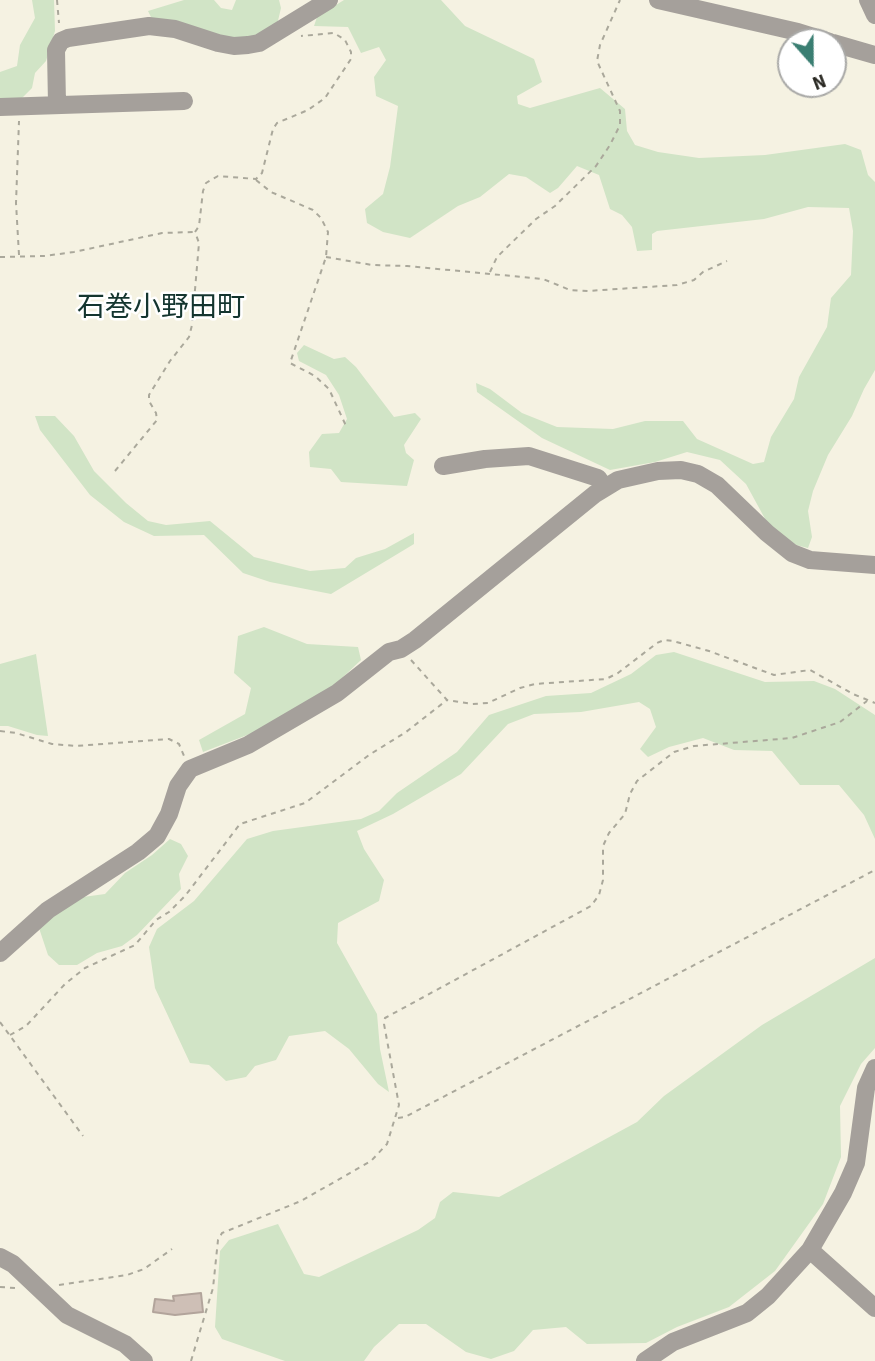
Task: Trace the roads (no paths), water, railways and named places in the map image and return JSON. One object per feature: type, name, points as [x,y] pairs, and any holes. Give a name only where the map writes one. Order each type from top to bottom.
[{"type":"street","points":[[57,104],[57,50],[61,41],[149,26],[176,29],[218,43],[248,45],[259,43],[329,0]]},
{"type":"street","points":[[657,0],[777,29]]},
{"type":"street","points":[[867,0],[875,15]]},
{"type":"street","points":[[847,47],[875,55]]},
{"type":"street","points":[[0,107],[184,101]]},
{"type":"street","points":[[443,466],[528,456],[598,478],[604,487]]},
{"type":"street","points":[[0,953],[48,910],[138,852],[157,836],[169,814],[178,786],[190,769],[248,746],[337,693],[389,652],[401,649],[415,640],[604,487],[618,480],[658,471],[681,470],[698,474],[717,485],[792,553],[810,561],[875,565]]},
{"type":"street","points":[[645,1361],[673,1342],[747,1313],[768,1296],[810,1250],[843,1193],[856,1163],[866,1088],[875,1068]]},
{"type":"street","points":[[810,1250],[875,1308]]},
{"type":"street","points":[[0,1257],[13,1264],[66,1315],[125,1344],[144,1361]]},
{"type":"district","name":"石巻小野田町","points":[[161,310]]}]
